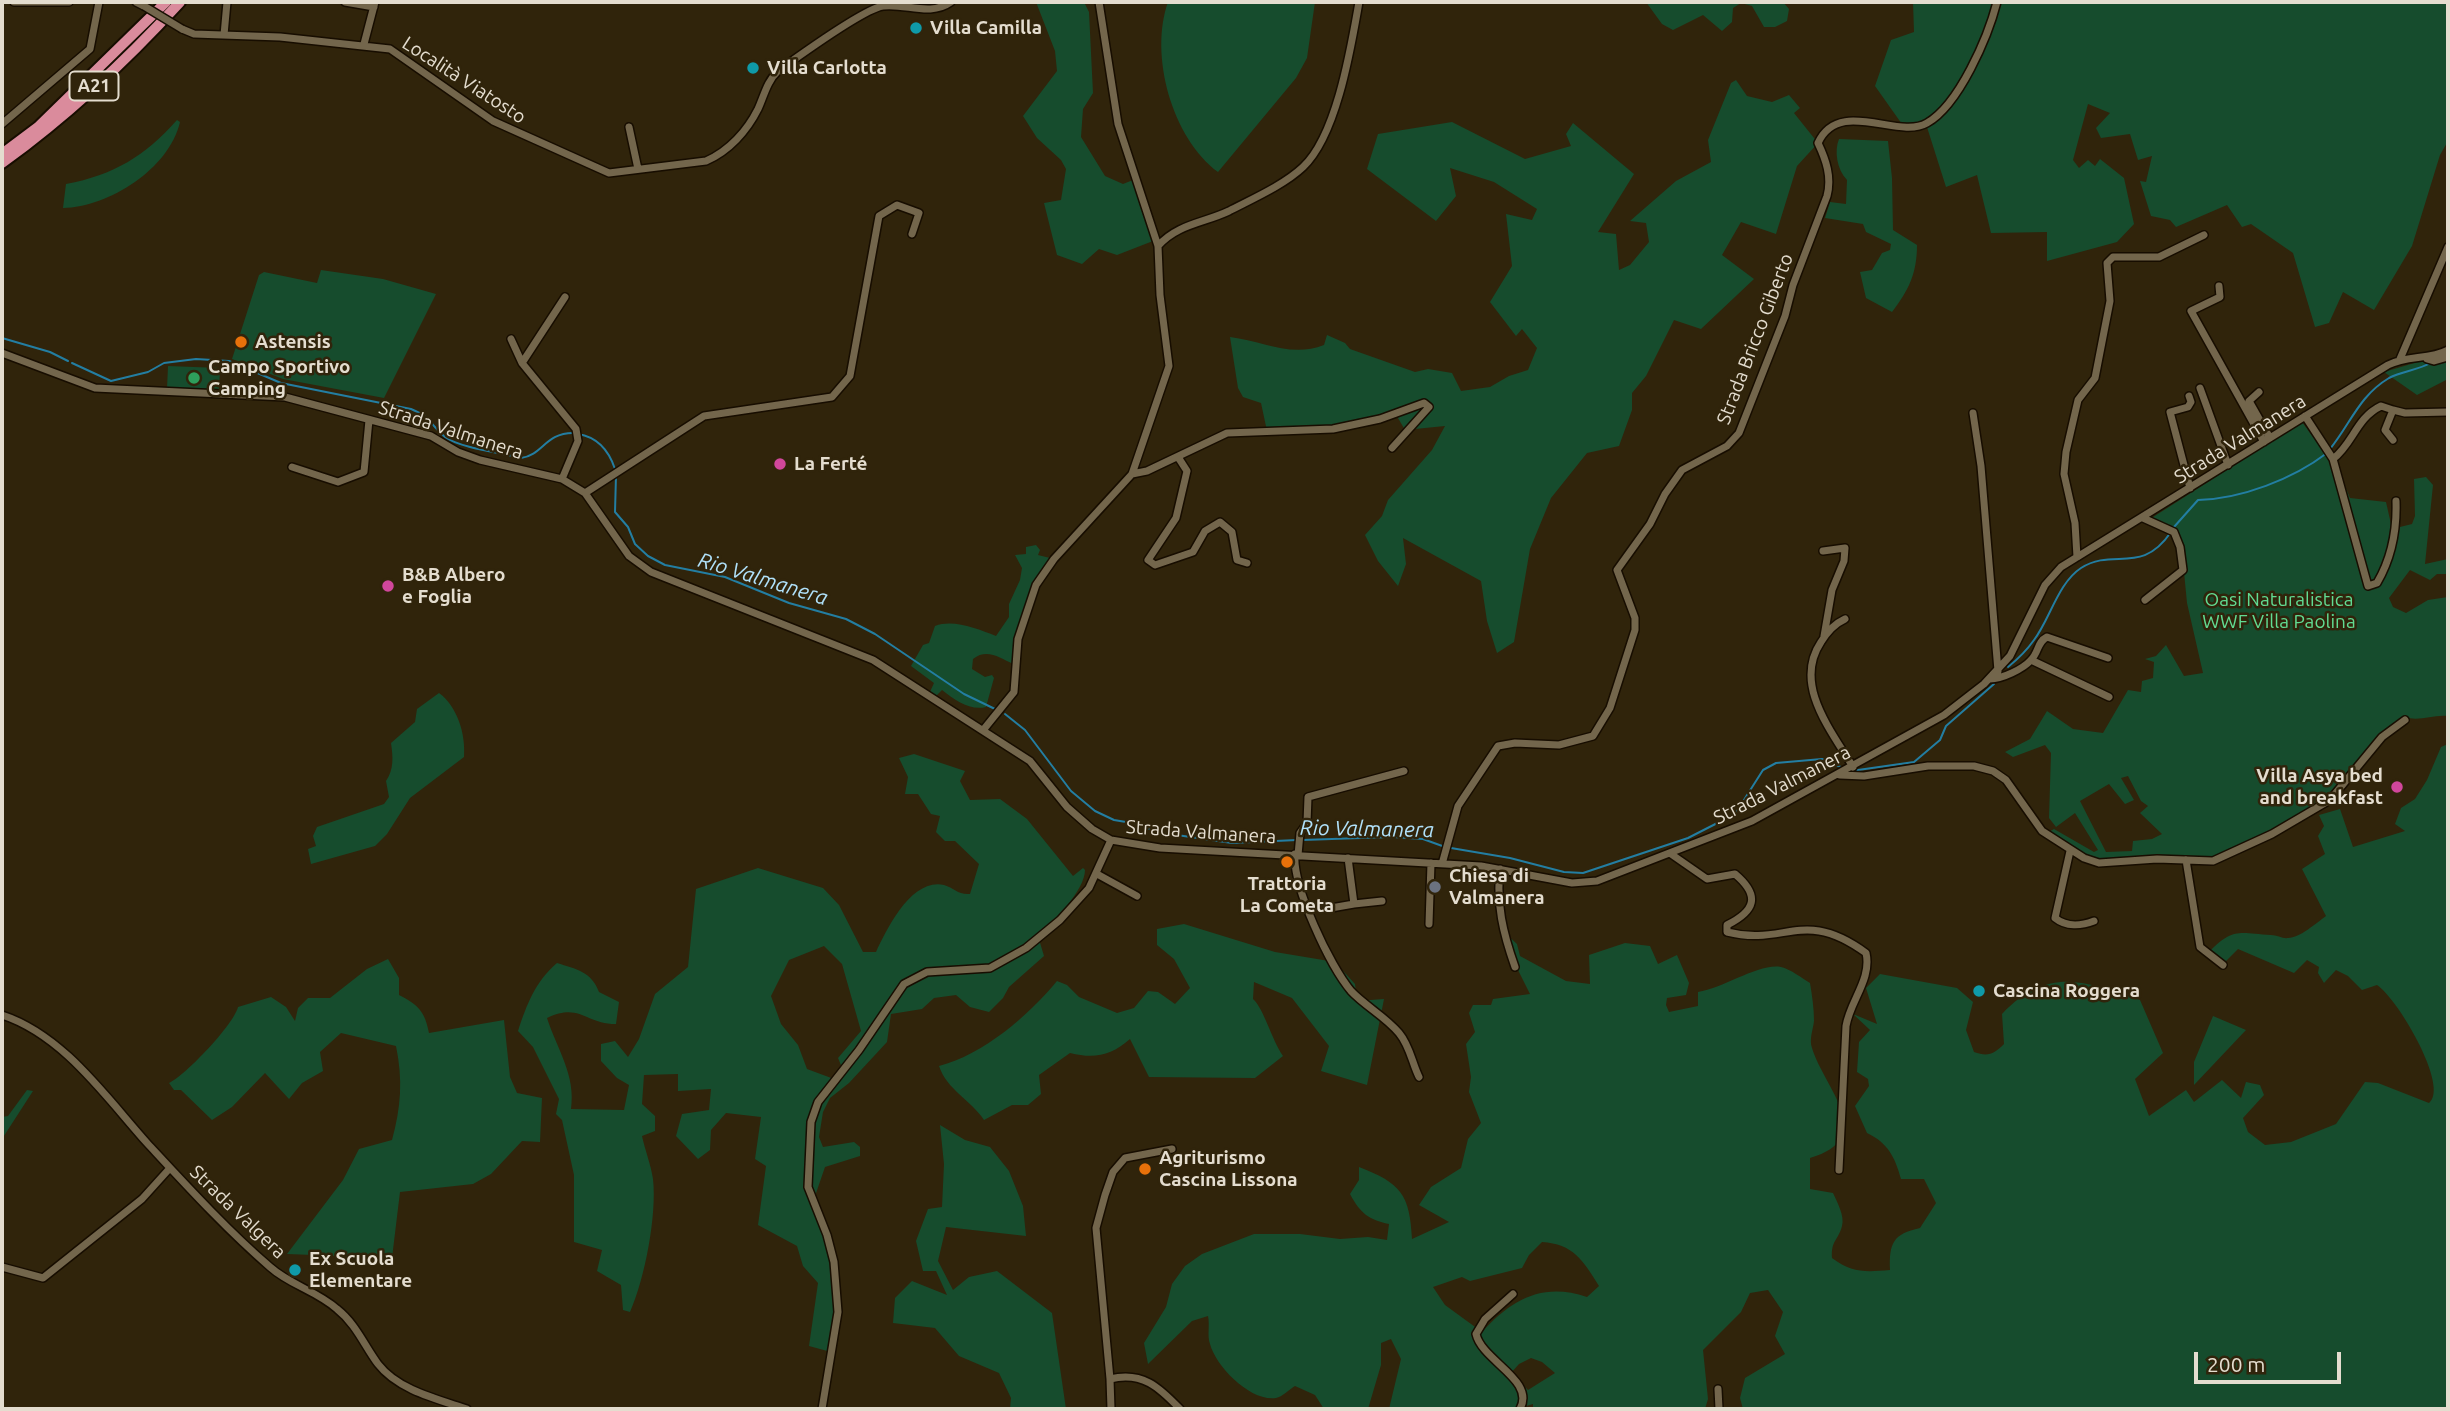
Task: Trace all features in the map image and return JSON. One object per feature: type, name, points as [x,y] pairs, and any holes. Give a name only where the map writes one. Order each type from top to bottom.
[{"type":"highway","name":"A21","points":[[2,153],[38,127],[166,2]]},
{"type":"highway","name":"A21","points":[[2,163],[52,124],[144,41],[180,2]]},
{"type":"street","points":[[14,2],[69,2]]},
{"type":"street","points":[[2,124],[90,49],[99,2]]},
{"type":"street","points":[[224,35],[227,2]]},
{"type":"street","points":[[345,2],[375,4],[364,44]]},
{"type":"street","name":"Località Viatosto","points":[[141,4],[194,34],[364,44],[390,49],[493,121],[609,173],[714,158],[737,140],[748,125],[776,73],[863,15],[882,6],[928,9],[941,8],[951,2]]},
{"type":"street","points":[[984,729],[1003,707],[1017,684],[1018,639],[1036,585],[1054,559],[1132,474],[1169,366],[1160,295],[1158,246],[1118,124],[1100,2]]},
{"type":"street","points":[[1158,246],[1174,232],[1227,212],[1302,168],[1320,141],[1343,85],[1359,2]]},
{"type":"street","name":"Strada Bricco Giberto","points":[[1442,864],[1458,806],[1498,746],[1515,743],[1559,744],[1593,736],[1610,708],[1635,630],[1635,618],[1617,570],[1650,524],[1665,494],[1682,470],[1727,446],[1739,433],[1786,316],[1793,285],[1827,195],[1830,184],[1825,157],[1818,143],[1822,135],[1828,127],[1843,122],[1882,122],[1904,127],[1926,124],[1950,103],[1978,52],[1997,2]]},
{"type":"street","points":[[629,127],[638,169]]},
{"type":"street","points":[[585,493],[704,416],[832,397],[850,376],[879,216],[897,205],[912,209],[919,213],[912,234]]},
{"type":"street","points":[[2077,557],[2076,523],[2064,474],[2066,452],[2078,400],[2095,378],[2110,302],[2107,263],[2113,257],[2159,257],[2204,235]]},
{"type":"street","points":[[2400,359],[2448,247]]},
{"type":"street","points":[[2219,286],[2220,297],[2191,311],[2267,440]]},
{"type":"street","points":[[522,363],[565,297]]},
{"type":"street","points":[[511,339],[522,363],[577,434],[562,479]]},
{"type":"street","name":"Strada Valmanera","points":[[2,353],[95,388],[285,397],[431,436],[458,452],[480,460],[562,479],[585,493],[629,556],[651,572],[860,654],[984,729],[1030,761],[1067,807],[1111,840],[1160,848],[1500,869],[1587,884],[1752,821],[1944,715],[1998,671],[2021,636],[2045,585],[2061,567],[2400,359],[2423,357],[2448,350]]},
{"type":"street","points":[[2423,357],[2434,361],[2448,357]]},
{"type":"street","points":[[2200,388],[2228,465]]},
{"type":"street","points":[[2259,392],[2249,401],[2267,440]]},
{"type":"street","points":[[2189,396],[2191,401],[2188,407],[2170,412],[2190,488]]},
{"type":"street","points":[[1132,474],[1147,471],[1227,433],[1333,429],[1380,419],[1413,404],[1424,403],[1429,407],[1418,423],[1405,430],[1392,448]]},
{"type":"street","points":[[2329,454],[2344,449],[2368,412],[2381,406],[2405,413],[2448,412]]},
{"type":"street","points":[[2393,410],[2385,430],[2393,440]]},
{"type":"street","points":[[1973,414],[1981,466],[1998,671]]},
{"type":"street","points":[[2305,416],[2329,454],[2368,586],[2376,583],[2385,569],[2396,523],[2396,501]]},
{"type":"street","points":[[292,467],[338,482],[364,472],[369,420]]},
{"type":"street","points":[[1178,457],[1187,471],[1176,518],[1168,534],[1150,552],[1148,560],[1155,565],[1193,552],[1205,531],[1216,522],[1226,525],[1232,532],[1237,560],[1247,563]]},
{"type":"street","points":[[2143,518],[2172,531],[2180,547],[2183,570],[2145,600]]},
{"type":"street","points":[[1823,551],[1845,548],[1844,561],[1832,590],[1824,637]]},
{"type":"street","points":[[1845,619],[1824,637],[1811,657],[1810,687],[1847,770],[1864,776],[1928,766],[1974,766],[1993,771],[2007,780],[2042,831],[2070,851],[2099,863],[2213,861],[2302,818],[2330,800],[2382,737],[2405,720]]},
{"type":"street","points":[[1989,679],[2001,677],[2031,660],[2041,640],[2048,637],[2108,658]]},
{"type":"street","points":[[2031,660],[2109,696]]},
{"type":"street","points":[[1404,771],[1308,797],[1307,823],[1299,841],[1293,868],[1301,895],[1338,972],[1351,990],[1399,1033],[1419,1077]]},
{"type":"street","points":[[822,1409],[838,1312],[834,1262],[827,1235],[808,1187],[811,1122],[818,1102],[859,1050],[904,984],[927,972],[999,966],[1060,920],[1089,888],[1111,840]]},
{"type":"street","points":[[2070,851],[2055,918],[2083,925],[2094,921]]},
{"type":"street","points":[[1671,854],[1707,879],[1735,874],[1751,891],[1750,908],[1727,925],[1727,932],[1745,936],[1816,928],[1846,939],[1866,954],[1868,963],[1865,978],[1848,1013],[1846,1026],[1839,1170]]},
{"type":"street","points":[[1348,858],[1354,904]]},
{"type":"street","points":[[2186,860],[2200,947],[2222,965]]},
{"type":"street","points":[[1429,924],[1431,863]]},
{"type":"street","points":[[1500,869],[1500,914],[1515,967]]},
{"type":"street","points":[[1097,874],[1138,896]]},
{"type":"street","points":[[1331,908],[1382,901]]},
{"type":"street","name":"Strada Valgera","points":[[2,1014],[23,1021],[63,1051],[170,1168],[271,1268],[337,1309],[352,1324],[379,1365],[394,1378],[427,1395],[467,1409]]},
{"type":"street","points":[[1111,1409],[1096,1228],[1114,1172],[1125,1158],[1172,1149]]},
{"type":"street","points":[[2,1267],[43,1278],[142,1199],[170,1168]]},
{"type":"street","points":[[1513,1294],[1485,1319],[1476,1334],[1484,1350],[1522,1389],[1524,1398],[1520,1409]]},
{"type":"street","points":[[1110,1379],[1124,1375],[1141,1377],[1152,1382],[1180,1409]]},
{"type":"street","points":[[1718,1389],[1718,1409]]},
{"type":"green space","points":[[1036,2],[1084,2],[1089,12],[1093,93],[1083,109],[1081,137],[1105,176],[1123,184],[1133,180],[1153,241],[1117,255],[1099,249],[1082,264],[1057,255],[1044,203],[1061,200],[1066,169],[1061,160],[1037,138],[1023,116],[1057,71],[1055,51]]},
{"type":"green space","points":[[1168,2],[1315,2],[1307,58],[1296,78],[1218,172],[1188,139],[1169,94],[1161,46]]},
{"type":"green space","points":[[1646,2],[1783,2],[1789,9],[1787,21],[1775,27],[1764,27],[1752,6],[1741,3],[1733,8],[1732,22],[1722,31],[1703,15],[1673,30],[1662,24]]},
{"type":"green space","points":[[1913,2],[2448,2],[2448,141],[2440,155],[2412,246],[2374,310],[2343,292],[2329,323],[2315,327],[2293,253],[2251,224],[2242,227],[2227,205],[2176,227],[2170,220],[2151,216],[2140,181],[2146,182],[2152,156],[2138,160],[2130,134],[2101,138],[2096,128],[2110,113],[2088,104],[2073,160],[2079,168],[2088,160],[2095,166],[2100,159],[2124,178],[2134,224],[2117,242],[2047,261],[2047,232],[1991,233],[1977,175],[1946,187],[1926,124],[1904,127],[1875,86],[1891,40],[1914,32]]},
{"type":"green space","points":[[1736,80],[1747,96],[1772,102],[1789,95],[1800,108],[1794,113],[1818,143],[1797,166],[1776,234],[1741,222],[1722,255],[1754,279],[1701,329],[1674,320],[1646,376],[1632,393],[1632,410],[1619,446],[1587,453],[1551,498],[1530,549],[1514,642],[1497,653],[1487,621],[1481,581],[1403,538],[1406,564],[1398,586],[1378,561],[1365,535],[1382,516],[1388,500],[1432,450],[1445,426],[1405,430],[1395,413],[1352,425],[1267,431],[1261,403],[1243,397],[1238,388],[1230,337],[1300,350],[1324,345],[1327,335],[1345,343],[1350,349],[1415,372],[1428,369],[1452,373],[1461,391],[1490,387],[1509,376],[1528,370],[1537,348],[1522,329],[1516,336],[1490,302],[1512,266],[1506,214],[1532,220],[1537,209],[1494,182],[1450,168],[1456,196],[1436,221],[1367,169],[1378,134],[1452,122],[1525,159],[1571,146],[1566,134],[1573,123],[1634,174],[1598,232],[1616,234],[1619,270],[1630,265],[1649,242],[1646,223],[1630,221],[1676,181],[1711,162],[1708,140],[1731,83]]},
{"type":"green space","points":[[177,120],[180,122],[174,139],[164,155],[135,182],[99,201],[63,208],[66,184],[99,175],[128,162],[153,144]]},
{"type":"green space","points":[[1839,139],[1888,141],[1893,230],[1917,245],[1911,281],[1892,312],[1866,298],[1860,272],[1872,270],[1882,253],[1890,250],[1891,244],[1866,232],[1863,224],[1825,218],[1830,202],[1846,204],[1847,180],[1839,166],[1837,155]]},
{"type":"green space","points":[[321,270],[383,279],[436,294],[384,398],[283,379],[232,359],[259,275],[264,272],[317,283]]},
{"type":"green space","points":[[2448,353],[2448,379],[2417,395],[2384,372]]},
{"type":"green space","name":"Campo Sportivo Camping","points":[[168,366],[220,368],[219,391],[167,389]]},
{"type":"green space","name":"Oasi Naturalistica WWF Villa Paolina","points":[[2302,422],[2340,474],[2350,498],[2386,502],[2391,524],[2400,527],[2412,524],[2415,516],[2414,479],[2426,477],[2433,485],[2425,564],[2448,559],[2448,574],[2437,574],[2430,580],[2410,570],[2389,598],[2393,607],[2406,613],[2428,600],[2448,597],[2448,716],[2416,719],[2405,717],[2328,799],[2299,817],[2215,858],[2100,861],[2083,856],[2047,833],[2054,829],[2094,852],[2098,850],[2075,813],[2056,827],[2049,818],[2051,753],[2045,745],[2013,757],[2005,752],[2030,739],[2047,711],[2073,729],[2103,733],[2128,690],[2141,692],[2142,681],[2153,678],[2154,662],[2145,659],[2156,656],[2166,645],[2184,676],[2203,673],[2187,603],[2181,541],[2150,519]],"holes":[[[2128,776],[2141,801],[2148,806],[2140,813],[2162,834],[2152,839],[2133,841],[2132,851],[2106,852],[2080,801],[2109,784],[2125,804],[2134,800],[2121,778]]]},
{"type":"green space","points":[[1036,545],[1040,550],[1038,555],[1054,559],[1036,585],[1013,664],[988,654],[973,659],[972,669],[985,677],[992,675],[994,678],[986,707],[968,706],[942,690],[936,696],[929,694],[934,683],[911,666],[923,645],[929,643],[935,626],[958,624],[996,636],[1009,617],[1009,604],[1020,580],[1022,568],[1015,555],[1026,554],[1026,547]]},
{"type":"green space","points":[[439,693],[451,705],[459,721],[464,757],[410,798],[387,834],[375,846],[311,864],[308,849],[316,846],[313,836],[317,827],[384,804],[389,797],[386,781],[392,763],[391,743],[415,722],[417,709]]},
{"type":"green space","points":[[2448,744],[2448,1409],[1743,1409],[1740,1398],[1745,1378],[1785,1354],[1775,1336],[1783,1312],[1768,1290],[1750,1293],[1741,1312],[1703,1350],[1708,1399],[1705,1409],[1533,1409],[1533,1404],[1516,1409],[1389,1409],[1401,1359],[1391,1339],[1381,1343],[1381,1365],[1368,1409],[1324,1409],[1315,1395],[1295,1386],[1276,1398],[1266,1398],[1236,1381],[1219,1363],[1214,1353],[1209,1341],[1208,1316],[1192,1321],[1148,1364],[1144,1343],[1166,1307],[1172,1284],[1185,1266],[1202,1254],[1254,1234],[1300,1234],[1340,1239],[1368,1237],[1387,1240],[1389,1224],[1366,1215],[1350,1194],[1359,1180],[1359,1167],[1385,1179],[1400,1192],[1409,1211],[1412,1239],[1449,1222],[1419,1205],[1431,1187],[1461,1168],[1468,1139],[1481,1123],[1469,1092],[1471,1077],[1466,1044],[1475,1032],[1469,1013],[1473,1005],[1491,1005],[1493,999],[1530,994],[1516,966],[1505,933],[1517,944],[1520,956],[1566,981],[1590,984],[1589,955],[1625,943],[1650,946],[1658,964],[1677,955],[1689,983],[1686,995],[1667,998],[1669,1012],[1698,1006],[1698,992],[1762,969],[1781,967],[1810,983],[1814,1016],[1811,1045],[1835,1095],[1844,1125],[1841,1138],[1830,1149],[1810,1158],[1810,1189],[1833,1193],[1843,1222],[1834,1244],[1832,1258],[1859,1270],[1890,1270],[1890,1253],[1894,1241],[1904,1233],[1920,1228],[1936,1203],[1924,1179],[1901,1179],[1890,1152],[1880,1141],[1867,1133],[1855,1106],[1869,1086],[1868,1079],[1857,1072],[1859,1042],[1870,1030],[1853,1014],[1877,1024],[1866,988],[1880,974],[1957,988],[1973,1002],[1966,1030],[1974,1052],[1983,1054],[1994,1052],[2004,1044],[2002,1014],[2019,999],[2051,983],[2084,983],[2140,1000],[2163,1053],[2135,1079],[2149,1116],[2186,1090],[2194,1102],[2222,1080],[2241,1098],[2246,1082],[2260,1085],[2264,1095],[2243,1118],[2248,1132],[2265,1145],[2291,1142],[2336,1124],[2365,1082],[2378,1083],[2429,1103],[2434,1094],[2433,1080],[2419,1043],[2397,1007],[2377,985],[2362,990],[2348,976],[2336,970],[2324,983],[2318,973],[2319,967],[2307,960],[2294,973],[2238,949],[2224,963],[2209,952],[2224,939],[2237,933],[2293,937],[2326,916],[2302,869],[2325,854],[2318,836],[2324,826],[2319,815],[2340,809],[2353,847],[2405,831],[2395,824],[2401,808],[2415,799],[2427,780],[2441,747]],"holes":[[[1542,1242],[1562,1246],[1576,1255],[1599,1286],[1587,1297],[1556,1291],[1529,1296],[1505,1310],[1482,1332],[1445,1305],[1433,1287],[1462,1277],[1470,1281],[1522,1268],[1529,1255]],[[1531,1358],[1542,1362],[1555,1373],[1528,1390],[1511,1373],[1519,1364]]]},
{"type":"green space","points":[[914,754],[965,771],[960,781],[970,800],[1000,799],[1027,819],[1073,876],[1083,868],[1085,870],[1080,887],[1059,915],[1038,936],[1044,956],[1009,987],[1003,998],[989,1012],[970,1007],[956,995],[934,998],[922,1009],[891,1014],[887,1042],[849,1083],[830,1098],[823,1112],[819,1137],[823,1147],[854,1142],[860,1147],[860,1156],[825,1167],[813,1202],[827,1235],[838,1312],[831,1352],[809,1346],[818,1283],[803,1266],[797,1246],[758,1225],[766,1166],[755,1159],[761,1117],[726,1113],[711,1130],[710,1150],[698,1159],[676,1136],[682,1114],[709,1110],[711,1089],[678,1091],[678,1074],[644,1075],[642,1104],[655,1116],[655,1131],[642,1136],[653,1179],[653,1210],[649,1246],[640,1282],[630,1312],[623,1310],[621,1285],[597,1271],[602,1250],[574,1242],[574,1175],[562,1120],[556,1114],[559,1099],[533,1047],[518,1031],[533,994],[557,963],[582,972],[592,980],[599,992],[619,1002],[616,1024],[567,1012],[547,1018],[568,1073],[571,1109],[624,1110],[629,1085],[617,1078],[601,1061],[601,1044],[615,1041],[628,1057],[639,1039],[655,994],[688,967],[696,889],[758,868],[823,888],[839,905],[863,952],[876,952],[902,907],[921,889],[944,885],[970,894],[979,864],[955,841],[945,841],[936,832],[940,816],[931,814],[918,794],[905,794],[908,777],[899,758]],"holes":[[[824,946],[842,964],[861,1031],[838,1058],[843,1070],[834,1079],[807,1069],[798,1045],[781,1024],[771,996],[789,960]]]},
{"type":"green space","points":[[1184,924],[1275,952],[1335,962],[1355,984],[1357,1001],[1384,999],[1367,1085],[1321,1071],[1329,1046],[1292,998],[1254,982],[1253,999],[1283,1056],[1255,1078],[1149,1077],[1130,1039],[1102,1055],[1070,1053],[1039,1075],[1041,1094],[1028,1105],[1012,1105],[984,1120],[948,1082],[939,1066],[972,1053],[1004,1032],[1057,981],[1067,985],[1079,997],[1117,1013],[1134,1008],[1148,991],[1158,992],[1175,1004],[1190,988],[1174,959],[1157,945],[1157,929]]},
{"type":"green space","points":[[388,959],[399,978],[399,995],[420,1010],[429,1033],[504,1020],[510,1077],[517,1093],[542,1098],[540,1142],[522,1141],[491,1174],[473,1184],[400,1192],[392,1258],[287,1254],[343,1180],[359,1149],[392,1140],[400,1093],[396,1046],[341,1033],[320,1052],[323,1071],[302,1083],[289,1099],[265,1073],[232,1107],[212,1120],[181,1090],[174,1090],[169,1083],[208,1048],[228,1025],[238,1007],[271,997],[286,1007],[295,1021],[298,1008],[308,998],[330,998],[367,969]]},
{"type":"green space","points":[[2213,1016],[2246,1030],[2194,1085],[2194,1062]]},
{"type":"green space","points":[[27,1090],[33,1091],[2,1139],[2,1117],[8,1116]]},
{"type":"green space","points":[[940,1125],[965,1140],[990,1147],[1009,1171],[1023,1206],[1026,1236],[946,1227],[938,1261],[953,1290],[969,1277],[997,1271],[1052,1313],[1066,1409],[1010,1409],[1011,1398],[999,1373],[959,1356],[935,1328],[893,1323],[895,1298],[912,1281],[947,1295],[936,1271],[923,1271],[916,1241],[928,1209],[942,1207],[944,1164]]},
{"type":"waterway","name":"Rio Valmanera","points":[[2,338],[50,352],[68,361]]},
{"type":"waterway","name":"Rio Valmanera","points":[[72,363],[111,381],[148,372],[164,363],[196,359],[229,361],[281,383],[411,409],[423,415],[452,441],[521,458],[534,453],[556,436],[573,433]]},
{"type":"waterway","name":"Rio Valmanera","points":[[2330,449],[2363,402],[2379,385],[2389,378],[2430,363]]},
{"type":"waterway","name":"Rio Valmanera","points":[[578,434],[591,438],[601,446],[615,469]]},
{"type":"waterway","name":"Rio Valmanera","points":[[2174,527],[2198,500],[2232,496],[2266,486],[2299,471],[2327,453]]},
{"type":"waterway","name":"Rio Valmanera","points":[[616,475],[615,512],[628,527],[635,544],[648,556],[665,565],[725,577],[789,603],[846,619],[875,634],[964,694],[995,709]]},
{"type":"waterway","name":"Rio Valmanera","points":[[2008,667],[2034,640],[2060,592],[2081,568],[2093,562],[2127,559],[2149,553],[2171,532]]},
{"type":"waterway","name":"Rio Valmanera","points":[[1851,771],[1914,762],[1940,740],[1946,726],[1994,684]]},
{"type":"waterway","name":"Rio Valmanera","points":[[1005,714],[1025,730],[1071,791],[1095,811],[1114,820],[1138,824],[1156,832],[1232,843],[1297,840]]},
{"type":"waterway","name":"Rio Valmanera","points":[[1451,848],[1510,858],[1564,872],[1583,873],[1688,838],[1735,814],[1763,770],[1776,763],[1822,759],[1843,768]]},
{"type":"waterway","name":"Rio Valmanera","points":[[1302,840],[1392,837],[1423,839],[1445,847]]},
{"type":"place","name":"Villa Camilla","points":[[916,28]]},
{"type":"place","name":"Villa Carlotta","points":[[753,68]]},
{"type":"place","name":"Astensis","points":[[241,342]]},
{"type":"place","name":"Campo Sportivo Camping","points":[[194,378]]},
{"type":"place","name":"La Ferté","points":[[780,464]]},
{"type":"place","name":"B&B Albero e Foglia","points":[[388,586]]},
{"type":"place","name":"Villa Asya bed and breakfast","points":[[2397,787]]},
{"type":"place","name":"Trattoria La Cometa","points":[[1287,862]]},
{"type":"place","name":"Chiesa di Valmanera","points":[[1435,887]]},
{"type":"place","name":"Cascina Roggera","points":[[1979,991]]},
{"type":"place","name":"Agriturismo Cascina Lissona","points":[[1145,1169]]},
{"type":"place","name":"Ex Scuola Elementare","points":[[295,1270]]}]
